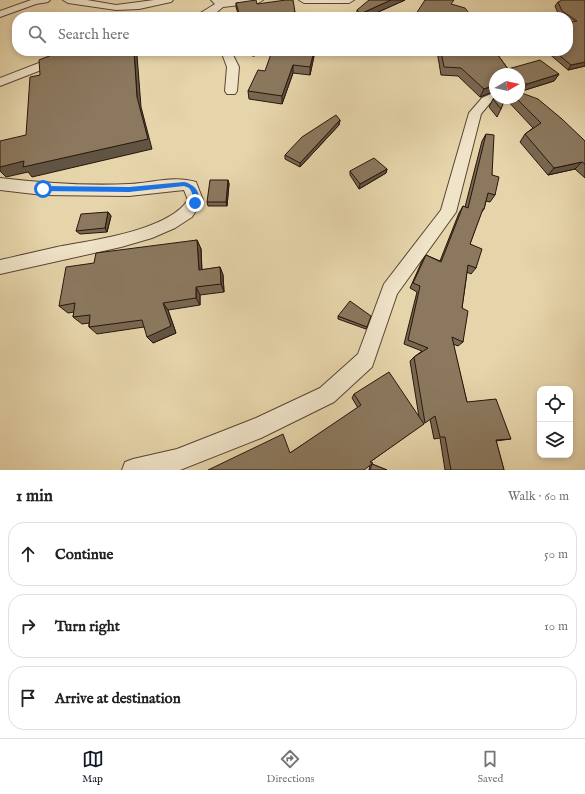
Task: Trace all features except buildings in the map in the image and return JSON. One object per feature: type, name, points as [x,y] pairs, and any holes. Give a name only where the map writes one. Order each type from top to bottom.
[{"type":"street","points":[[0,14],[34,2],[45,0]]},
{"type":"street","points":[[68,0],[110,7],[137,7],[168,0]]},
{"type":"street","points":[[210,12],[218,2],[258,0]]},
{"type":"street","points":[[304,0],[349,0]]},
{"type":"street","points":[[0,82],[66,56]]},
{"type":"street","points":[[228,56],[234,67],[231,91]]},
{"type":"street","points":[[133,470],[177,460],[267,424],[327,395],[365,360],[390,290],[448,212],[474,113],[489,98]]},
{"type":"street","points":[[0,184],[43,189],[129,190],[184,184],[191,186],[195,190],[196,198],[189,212],[155,231],[127,240],[0,267]]},
{"type":"route","points":[[43,189],[129,190],[184,184],[191,186],[195,190],[195,203]]}]
